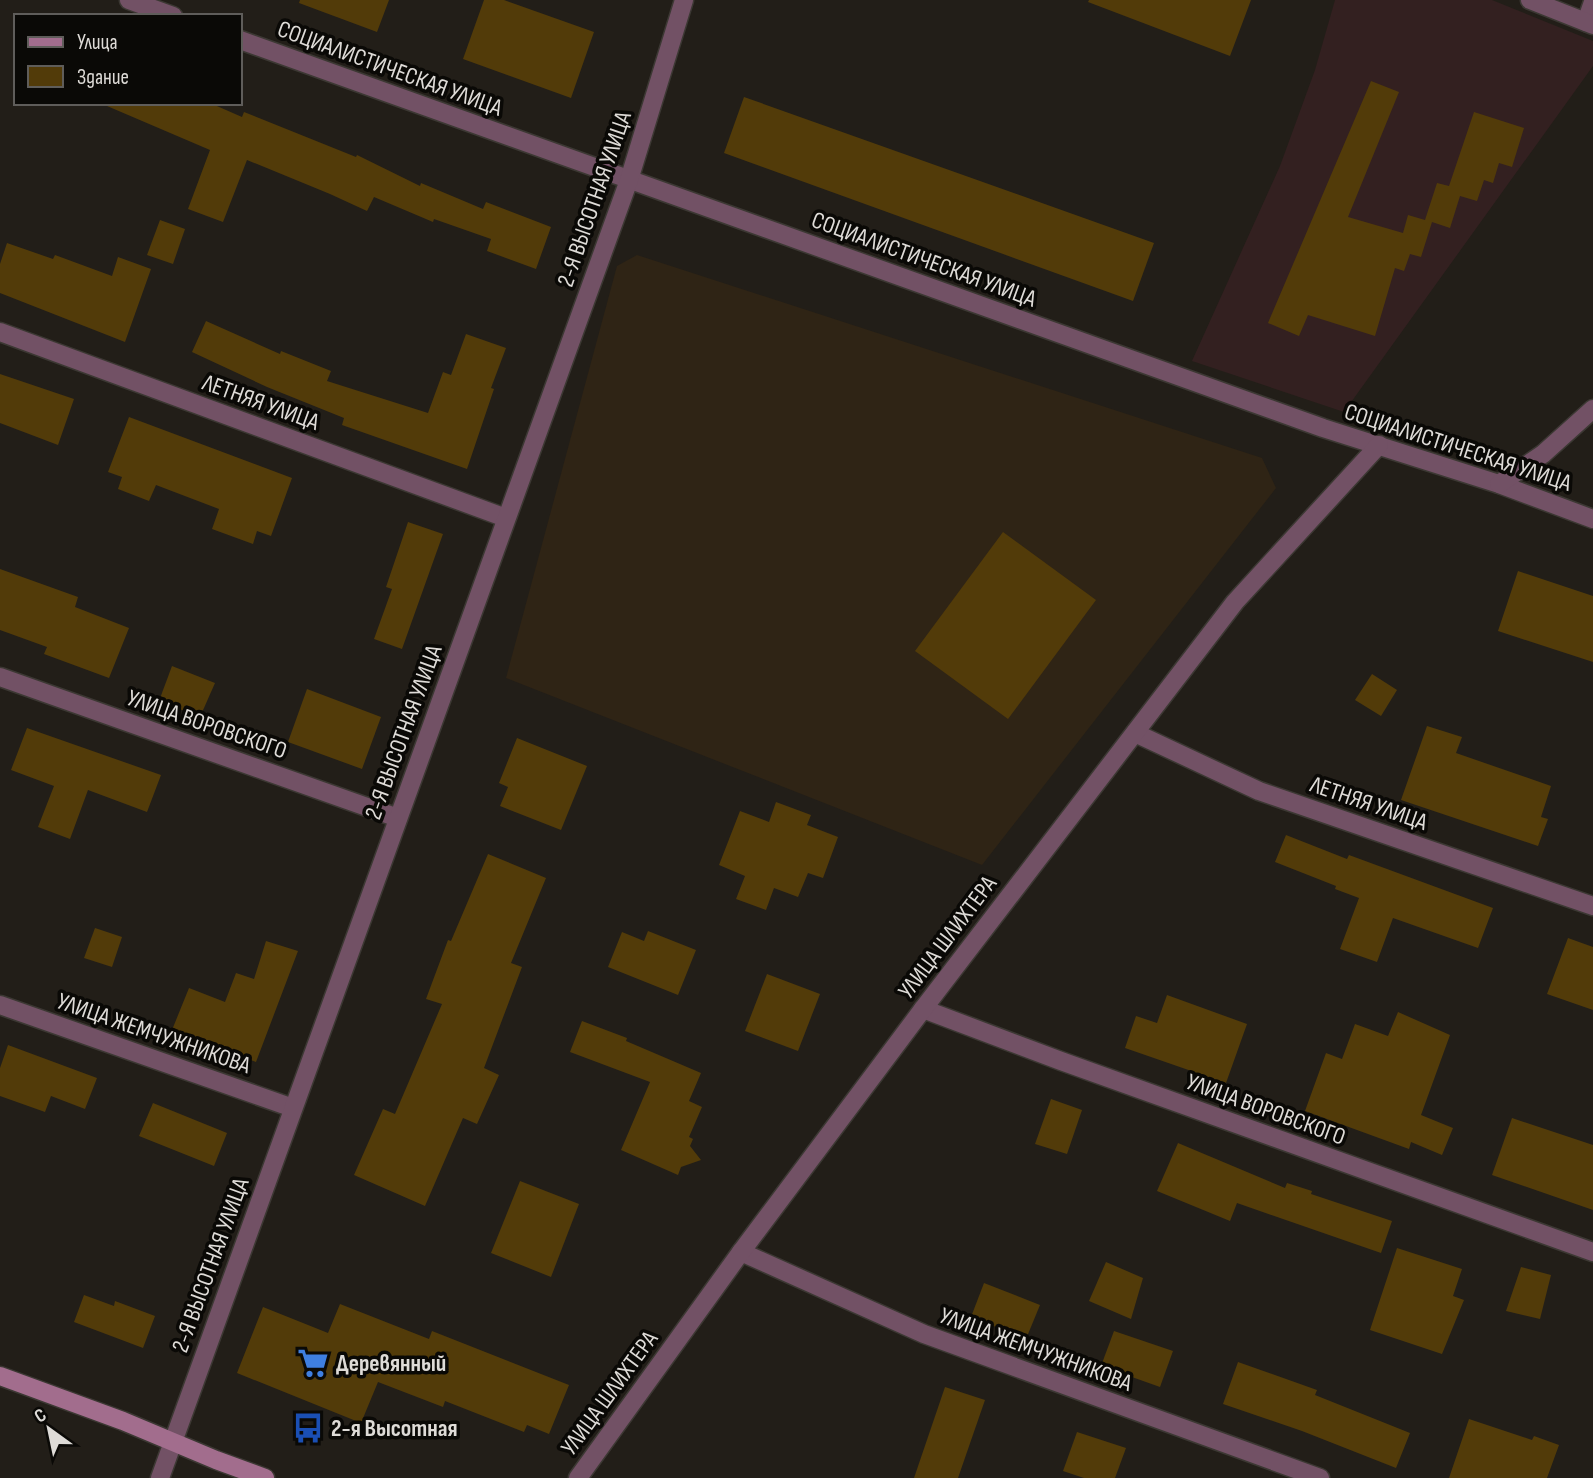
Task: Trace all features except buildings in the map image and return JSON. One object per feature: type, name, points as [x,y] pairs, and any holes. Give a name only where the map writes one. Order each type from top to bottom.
[{"type":"main road","points":[[0,1376],[265,1478]]},
{"type":"street","points":[[129,0],[168,14]]},
{"type":"street","name":"2-Я ВЫСОТНАЯ УЛИЦА","points":[[160,1478],[629,180],[684,0]]},
{"type":"street","points":[[1530,0],[1589,24],[1593,2]]},
{"type":"street","name":"СОЦИАЛИСТИЧЕСКАЯ УЛИЦА","points":[[242,41],[1297,419],[1499,484],[1593,519]]},
{"type":"street","name":"ЛЕТНЯЯ УЛИЦА","points":[[0,332],[506,518]]},
{"type":"street","points":[[1499,484],[1543,454],[1593,409]]},
{"type":"street","name":"УЛИЦА ШЛИХТЕРА","points":[[578,1478],[741,1252],[923,1009],[1235,602],[1379,445]]},
{"type":"street","name":"УЛИЦА ВОРОВСКОГО","points":[[0,677],[398,818]]},
{"type":"street","name":"ЛЕТНЯЯ УЛИЦА","points":[[1135,733],[1259,791],[1593,906]]},
{"type":"street","name":"УЛИЦА ЖЕМЧУЖНИКОВА","points":[[0,1005],[293,1108]]},
{"type":"street","name":"УЛИЦА ВОРОВСКОГО","points":[[923,1009],[1061,1062],[1593,1252]]},
{"type":"street","name":"УЛИЦА ЖЕМЧУЖНИКОВА","points":[[741,1252],[923,1334],[1320,1478]]},
{"type":"shaded area","points":[[1335,0],[1492,0],[1593,41],[1593,66],[1344,412],[1192,361],[1280,166],[1315,70]]},
{"type":"shaded area","points":[[637,255],[1262,458],[1276,488],[982,865],[506,678],[617,266]]},
{"type":"place","name":"Деревянный","points":[[313,1363]]},
{"type":"place","name":"2-я Высотная","points":[[308,1428]]}]
